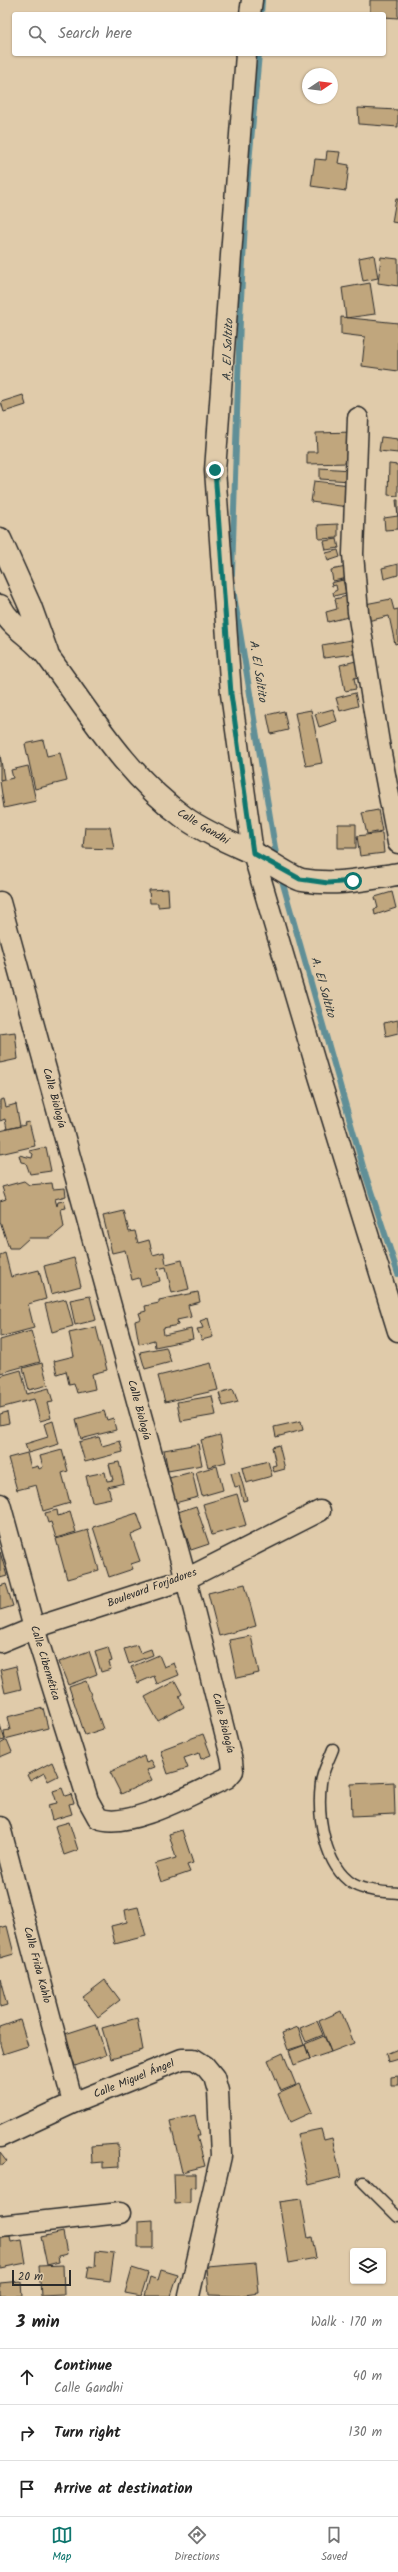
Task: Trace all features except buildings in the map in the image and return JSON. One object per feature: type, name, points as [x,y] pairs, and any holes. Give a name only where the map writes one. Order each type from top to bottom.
[{"type":"main road","name":"Calle Gandhi","points":[[0,539],[30,606],[48,656]]},
{"type":"main road","name":"Calle Gandhi","points":[[2,615],[48,656],[113,749],[144,785],[186,819],[224,841],[253,853],[300,879],[328,883],[398,874]]},
{"type":"street","points":[[250,12],[252,0]]},
{"type":"street","points":[[246,56],[215,470],[231,694],[253,853],[319,1076],[398,1331]]},
{"type":"street","points":[[358,418],[352,554],[357,604],[378,743],[398,844]]},
{"type":"street","points":[[2,615],[30,606]]},
{"type":"street","name":"Calle Biología","points":[[1,905],[186,1579],[232,1761],[233,1771],[227,1778],[154,1810],[114,1821],[98,1818]]},
{"type":"street","name":"Calle Cibernética","points":[[0,1504],[34,1628],[88,1800],[98,1818]]},
{"type":"street","name":"Boulevard Forjadores","points":[[0,1642],[34,1628],[186,1579],[320,1511]]},
{"type":"street","name":"Calle Frida Kahlo","points":[[0,1827],[73,2103]]},
{"type":"street","name":"Calle Miguel Ángel","points":[[0,2138],[73,2103],[182,2059],[194,2060],[205,2066],[214,2077],[218,2091],[221,2156],[190,2296]]},
{"type":"street","points":[[0,2226],[120,2213]]},
{"type":"lane","points":[[333,1749],[321,1782],[320,1808],[323,1837],[330,1854],[344,1876],[354,1884],[398,1893]]},
{"type":"lane","points":[[363,2182],[398,2216]]},
{"type":"waterway","name":"A. El Saltito","points":[[261,12],[262,0]]},
{"type":"waterway","name":"A. El Saltito","points":[[232,574],[240,318],[247,184],[259,56]]},
{"type":"waterway","name":"A. El Saltito","points":[[232,583],[277,860]]},
{"type":"waterway","name":"A. El Saltito","points":[[281,877],[364,1170],[398,1274]]},
{"type":"route","points":[[215,470],[231,694],[253,853],[278,865],[300,879],[328,883],[353,881]]}]
